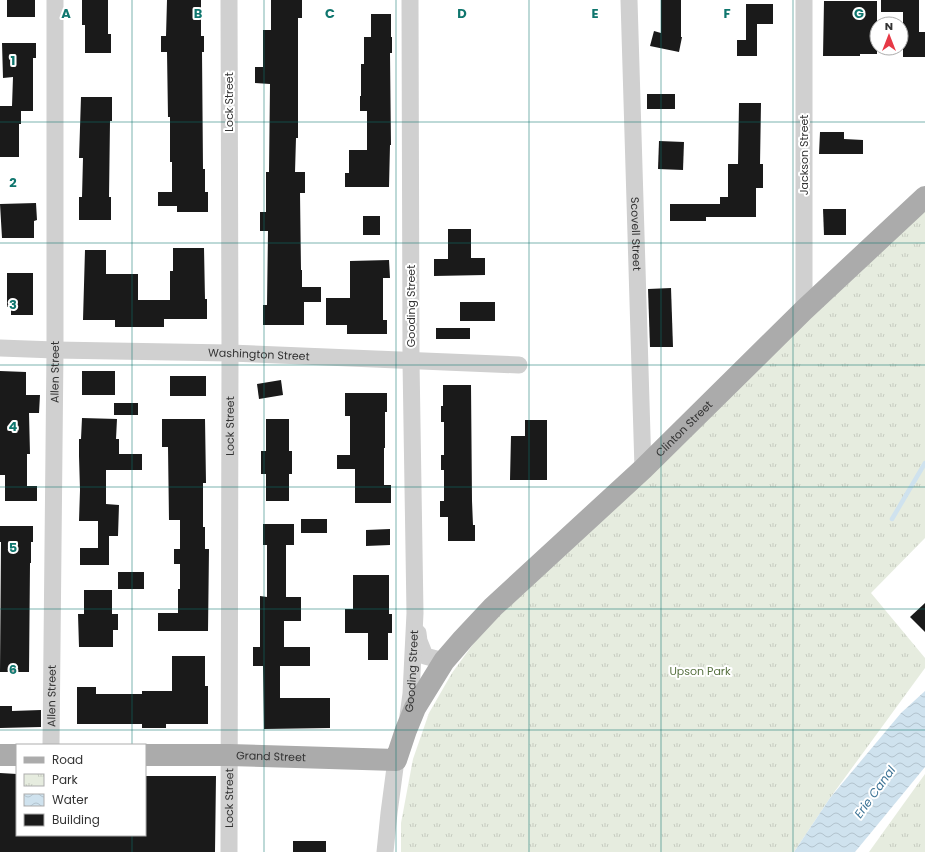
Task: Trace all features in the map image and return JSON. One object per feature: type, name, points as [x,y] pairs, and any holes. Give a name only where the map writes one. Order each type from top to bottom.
[{"type":"main road","name":"Clinton Street","points":[[444,661],[493,607],[643,468],[804,310],[925,197]]},
{"type":"main road","name":"Gooding Street","points":[[396,760],[415,708],[444,661]]},
{"type":"main road","points":[[0,755],[16,755]]},
{"type":"main road","name":"Grand Street","points":[[146,755],[228,755],[396,760]]},
{"type":"street","name":"Allen Street","points":[[51,744],[55,350],[56,0]]},
{"type":"street","name":"Lock Street","points":[[228,852],[230,353],[229,0]]},
{"type":"street","name":"Gooding Street","points":[[406,730],[411,694],[415,613],[411,361],[410,0]]},
{"type":"street","name":"Scovell Street","points":[[629,0],[643,468]]},
{"type":"street","name":"Jackson Street","points":[[804,0],[804,310]]},
{"type":"street","name":"Washington Street","points":[[0,348],[230,353],[519,365]]},
{"type":"street","name":"Gooding Street","points":[[415,613],[419,641],[425,656],[444,661]]},
{"type":"street","name":"Gooding Street","points":[[386,852],[389,813],[396,760]]},
{"type":"green space","name":"Upson Park","points":[[925,201],[925,538],[871,593],[925,658],[925,668],[830,798],[794,852],[401,852],[401,823],[413,759],[429,713],[452,673],[482,632]]},
{"type":"green space","points":[[925,774],[925,852],[869,852]]},
{"type":"water","name":"Erie Canal","points":[[925,691],[925,767],[855,852],[794,852],[830,798],[901,713]]},
{"type":"building","points":[[7,0],[35,0],[35,17],[7,17]]},
{"type":"building","points":[[82,0],[108,0],[108,34],[111,34],[111,53],[85,53],[85,25],[82,25]]},
{"type":"building","points":[[167,0],[201,0],[201,36],[204,36],[204,52],[202,52],[203,169],[205,169],[205,192],[208,192],[208,212],[177,212],[177,206],[158,206],[158,192],[172,192],[170,117],[168,117],[167,52],[161,52],[161,36],[166,36]]},
{"type":"building","points":[[271,0],[302,0],[302,18],[298,18],[298,138],[296,138],[295,172],[305,172],[305,193],[300,193],[302,287],[321,287],[321,302],[304,302],[304,325],[263,325],[263,305],[267,305],[268,231],[260,231],[260,212],[266,212],[266,172],[269,172],[270,84],[255,83],[255,67],[263,67],[263,30],[271,30]]},
{"type":"building","points":[[661,0],[681,0],[682,37],[679,52],[650,46],[654,31],[661,33]]},
{"type":"building","points":[[881,0],[919,0],[919,32],[925,32],[925,57],[903,57],[909,56],[909,16],[903,16],[903,12],[881,12]]},
{"type":"building","points":[[824,1],[877,1],[877,16],[869,16],[869,54],[860,54],[860,56],[823,56]]},
{"type":"building","points":[[746,4],[773,4],[773,24],[757,24],[757,56],[737,56],[737,40],[746,40]]},
{"type":"building","points":[[371,14],[391,14],[391,145],[389,187],[345,187],[345,173],[349,173],[349,150],[367,150],[367,111],[360,111],[360,96],[361,64],[364,64],[364,37],[371,37]]},
{"type":"building","points":[[2,43],[36,43],[36,58],[33,58],[33,111],[21,111],[21,124],[19,124],[19,157],[0,157],[0,106],[12,106],[13,77],[3,78]]},
{"type":"building","points":[[647,94],[675,94],[675,109],[647,109]]},
{"type":"building","points":[[81,97],[112,97],[112,121],[110,121],[109,197],[111,197],[111,220],[79,220],[79,197],[82,197],[83,158],[79,158]]},
{"type":"building","points":[[739,103],[761,103],[760,164],[763,164],[763,188],[756,188],[756,217],[706,217],[706,221],[670,221],[670,204],[720,204],[720,197],[728,197],[728,164],[738,164]]},
{"type":"building","points":[[820,132],[844,132],[844,139],[863,140],[863,154],[819,154]]},
{"type":"building","points":[[659,141],[684,142],[683,170],[658,169]]},
{"type":"building","points":[[36,203],[37,220],[34,221],[34,238],[2,238],[0,204]]},
{"type":"building","points":[[823,209],[846,209],[846,235],[824,235]]},
{"type":"building","points":[[363,216],[380,216],[380,235],[363,235]]},
{"type":"building","points":[[448,229],[471,229],[471,258],[485,258],[485,275],[434,276],[434,259],[448,259]]},
{"type":"building","points":[[173,248],[204,248],[207,319],[164,319],[164,327],[115,327],[115,320],[83,320],[85,250],[106,250],[106,274],[138,274],[138,300],[170,300],[170,271],[173,271]]},
{"type":"building","points":[[389,260],[390,278],[383,278],[383,320],[387,320],[387,334],[347,334],[347,325],[326,325],[326,298],[350,298],[350,261]]},
{"type":"building","points":[[7,273],[33,273],[33,315],[11,315],[11,307],[7,307]]},
{"type":"building","points":[[671,288],[673,347],[650,347],[648,289]]},
{"type":"building","points":[[460,302],[495,302],[495,321],[460,321]]},
{"type":"building","points":[[436,328],[470,328],[470,339],[436,339]]},
{"type":"building","points":[[0,371],[26,372],[26,395],[40,395],[39,413],[29,413],[30,454],[27,454],[27,486],[37,486],[37,501],[5,501],[5,475],[0,475]]},
{"type":"building","points":[[82,371],[115,371],[115,395],[82,395]]},
{"type":"building","points":[[170,376],[206,376],[206,396],[170,396]]},
{"type":"building","points":[[281,380],[283,395],[259,399],[257,384]]},
{"type":"building","points":[[443,385],[471,385],[472,501],[475,541],[448,541],[448,517],[440,517],[440,501],[444,501],[444,470],[441,470],[441,455],[444,455],[444,422],[441,422]]},
{"type":"building","points":[[345,393],[387,393],[387,412],[385,412],[384,485],[391,485],[391,503],[355,503],[355,469],[337,469],[337,455],[350,455],[350,416],[345,416]]},
{"type":"building","points":[[114,403],[138,403],[138,415],[114,415]]},
{"type":"building","points":[[82,418],[117,419],[116,439],[119,439],[119,454],[142,454],[142,470],[106,470],[106,504],[119,505],[118,536],[109,536],[109,565],[80,565],[80,548],[98,548],[98,521],[79,521],[79,439],[81,439]]},
{"type":"building","points":[[162,419],[205,419],[206,483],[203,483],[203,527],[205,527],[205,549],[209,549],[208,631],[158,631],[158,613],[178,613],[178,589],[180,589],[180,564],[174,564],[174,549],[180,549],[180,520],[169,520],[168,447],[162,447]]},
{"type":"building","points":[[266,419],[289,419],[289,451],[292,451],[292,474],[289,474],[289,501],[266,501],[266,474],[261,474],[261,451],[266,451]]},
{"type":"building","points":[[525,420],[547,420],[547,480],[510,480],[511,436],[525,436]]},
{"type":"building","points":[[301,519],[327,519],[327,533],[301,533]]},
{"type":"building","points":[[263,524],[294,524],[294,545],[286,545],[286,597],[301,597],[301,621],[284,621],[284,647],[310,647],[310,666],[280,666],[280,698],[330,698],[330,728],[264,729],[263,666],[253,666],[253,647],[260,647],[260,596],[267,597],[267,545],[263,545]]},
{"type":"building","points":[[0,526],[33,526],[33,542],[31,542],[30,563],[29,672],[0,672]]},
{"type":"building","points":[[390,529],[390,545],[366,546],[366,530]]},
{"type":"building","points":[[118,572],[144,572],[144,589],[118,589]]},
{"type":"building","points":[[353,575],[389,575],[389,614],[392,614],[392,633],[388,633],[388,660],[368,660],[368,633],[345,633],[345,609],[353,609]]},
{"type":"building","points":[[84,590],[112,590],[112,614],[118,614],[118,630],[113,630],[113,647],[79,647],[78,614],[84,614]]},
{"type":"building","points":[[925,603],[925,632],[910,617]]},
{"type":"building","points":[[172,656],[205,656],[205,686],[208,686],[208,724],[166,724],[166,728],[142,728],[142,724],[77,724],[77,687],[96,687],[96,694],[142,694],[142,691],[172,691]]},
{"type":"building","points":[[0,706],[12,706],[12,711],[41,710],[41,727],[0,728]]},
{"type":"building","points":[[0,773],[16,774],[16,836],[146,836],[146,776],[216,776],[215,852],[0,852]]},
{"type":"building","points":[[293,841],[326,841],[326,852],[293,852]]},
{"type":"waterway","points":[[892,519],[925,463]]}]
